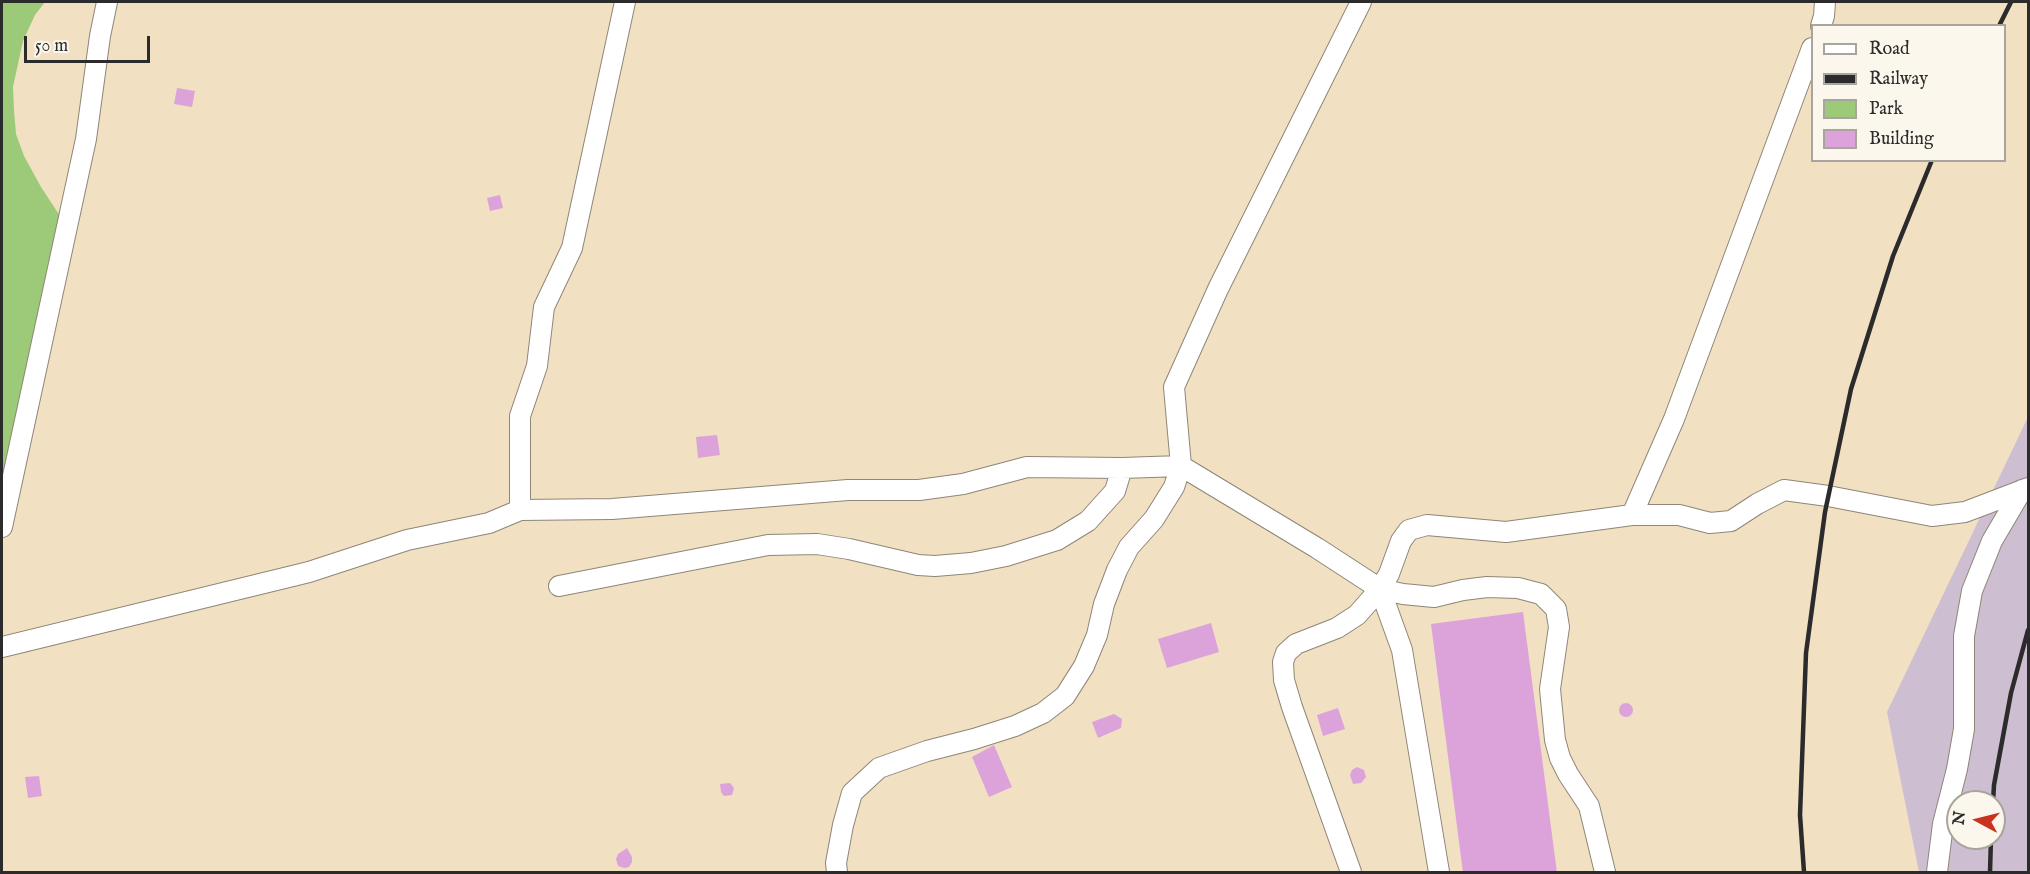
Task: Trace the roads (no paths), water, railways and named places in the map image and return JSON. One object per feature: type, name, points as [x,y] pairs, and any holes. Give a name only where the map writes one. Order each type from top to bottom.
[{"type":"street","points":[[2,527],[86,139],[107,2]]},
{"type":"street","points":[[520,510],[520,416],[537,366],[544,307],[572,248],[625,2]]},
{"type":"street","points":[[837,873],[843,825],[852,793],[879,768],[927,751],[1015,726],[1043,713],[1065,696],[1084,666],[1097,635],[1104,604],[1117,570],[1174,487],[1180,466],[1174,387],[1218,289],[1361,2]]},
{"type":"street","points":[[1822,24],[1825,2]]},
{"type":"street","points":[[1632,515],[1674,419],[1811,51]]},
{"type":"street","points":[[2,647],[309,572],[407,540],[489,523],[520,510],[612,509],[848,490],[919,490],[963,484],[1027,467],[1180,466],[1317,548],[1380,589],[1434,597],[1487,587],[1518,588],[1541,594],[1556,609],[1559,627],[1550,689],[1555,740],[1568,774],[1589,806],[1605,873]]},
{"type":"street","points":[[559,586],[768,545],[817,544],[918,565],[935,566],[971,563],[1006,556],[1057,540],[1088,521],[1115,491],[1122,468]]},
{"type":"street","points":[[1351,873],[1292,706],[1284,680],[1283,662],[1286,653],[1296,644],[1337,628],[1357,615],[1380,589],[1389,574],[1401,541],[1409,530],[1427,525],[1506,532],[1632,515],[1679,515],[1710,523],[1731,521],[1784,490],[1932,516],[1965,512],[2025,489]]},
{"type":"street","points":[[1937,873],[1943,824],[1964,729],[1964,636],[1972,591],[1992,541],[2025,489]]},
{"type":"street","points":[[1380,589],[1402,650],[1439,873]]},
{"type":"railway","points":[[2000,24],[2011,2]]},
{"type":"railway","points":[[1804,872],[1800,815],[1806,653],[1825,512],[1851,389],[1893,256],[1931,162]]},
{"type":"railway","points":[[1994,790],[2011,693],[2028,630]]},
{"type":"railway","points":[[1990,872],[1991,850]]}]
